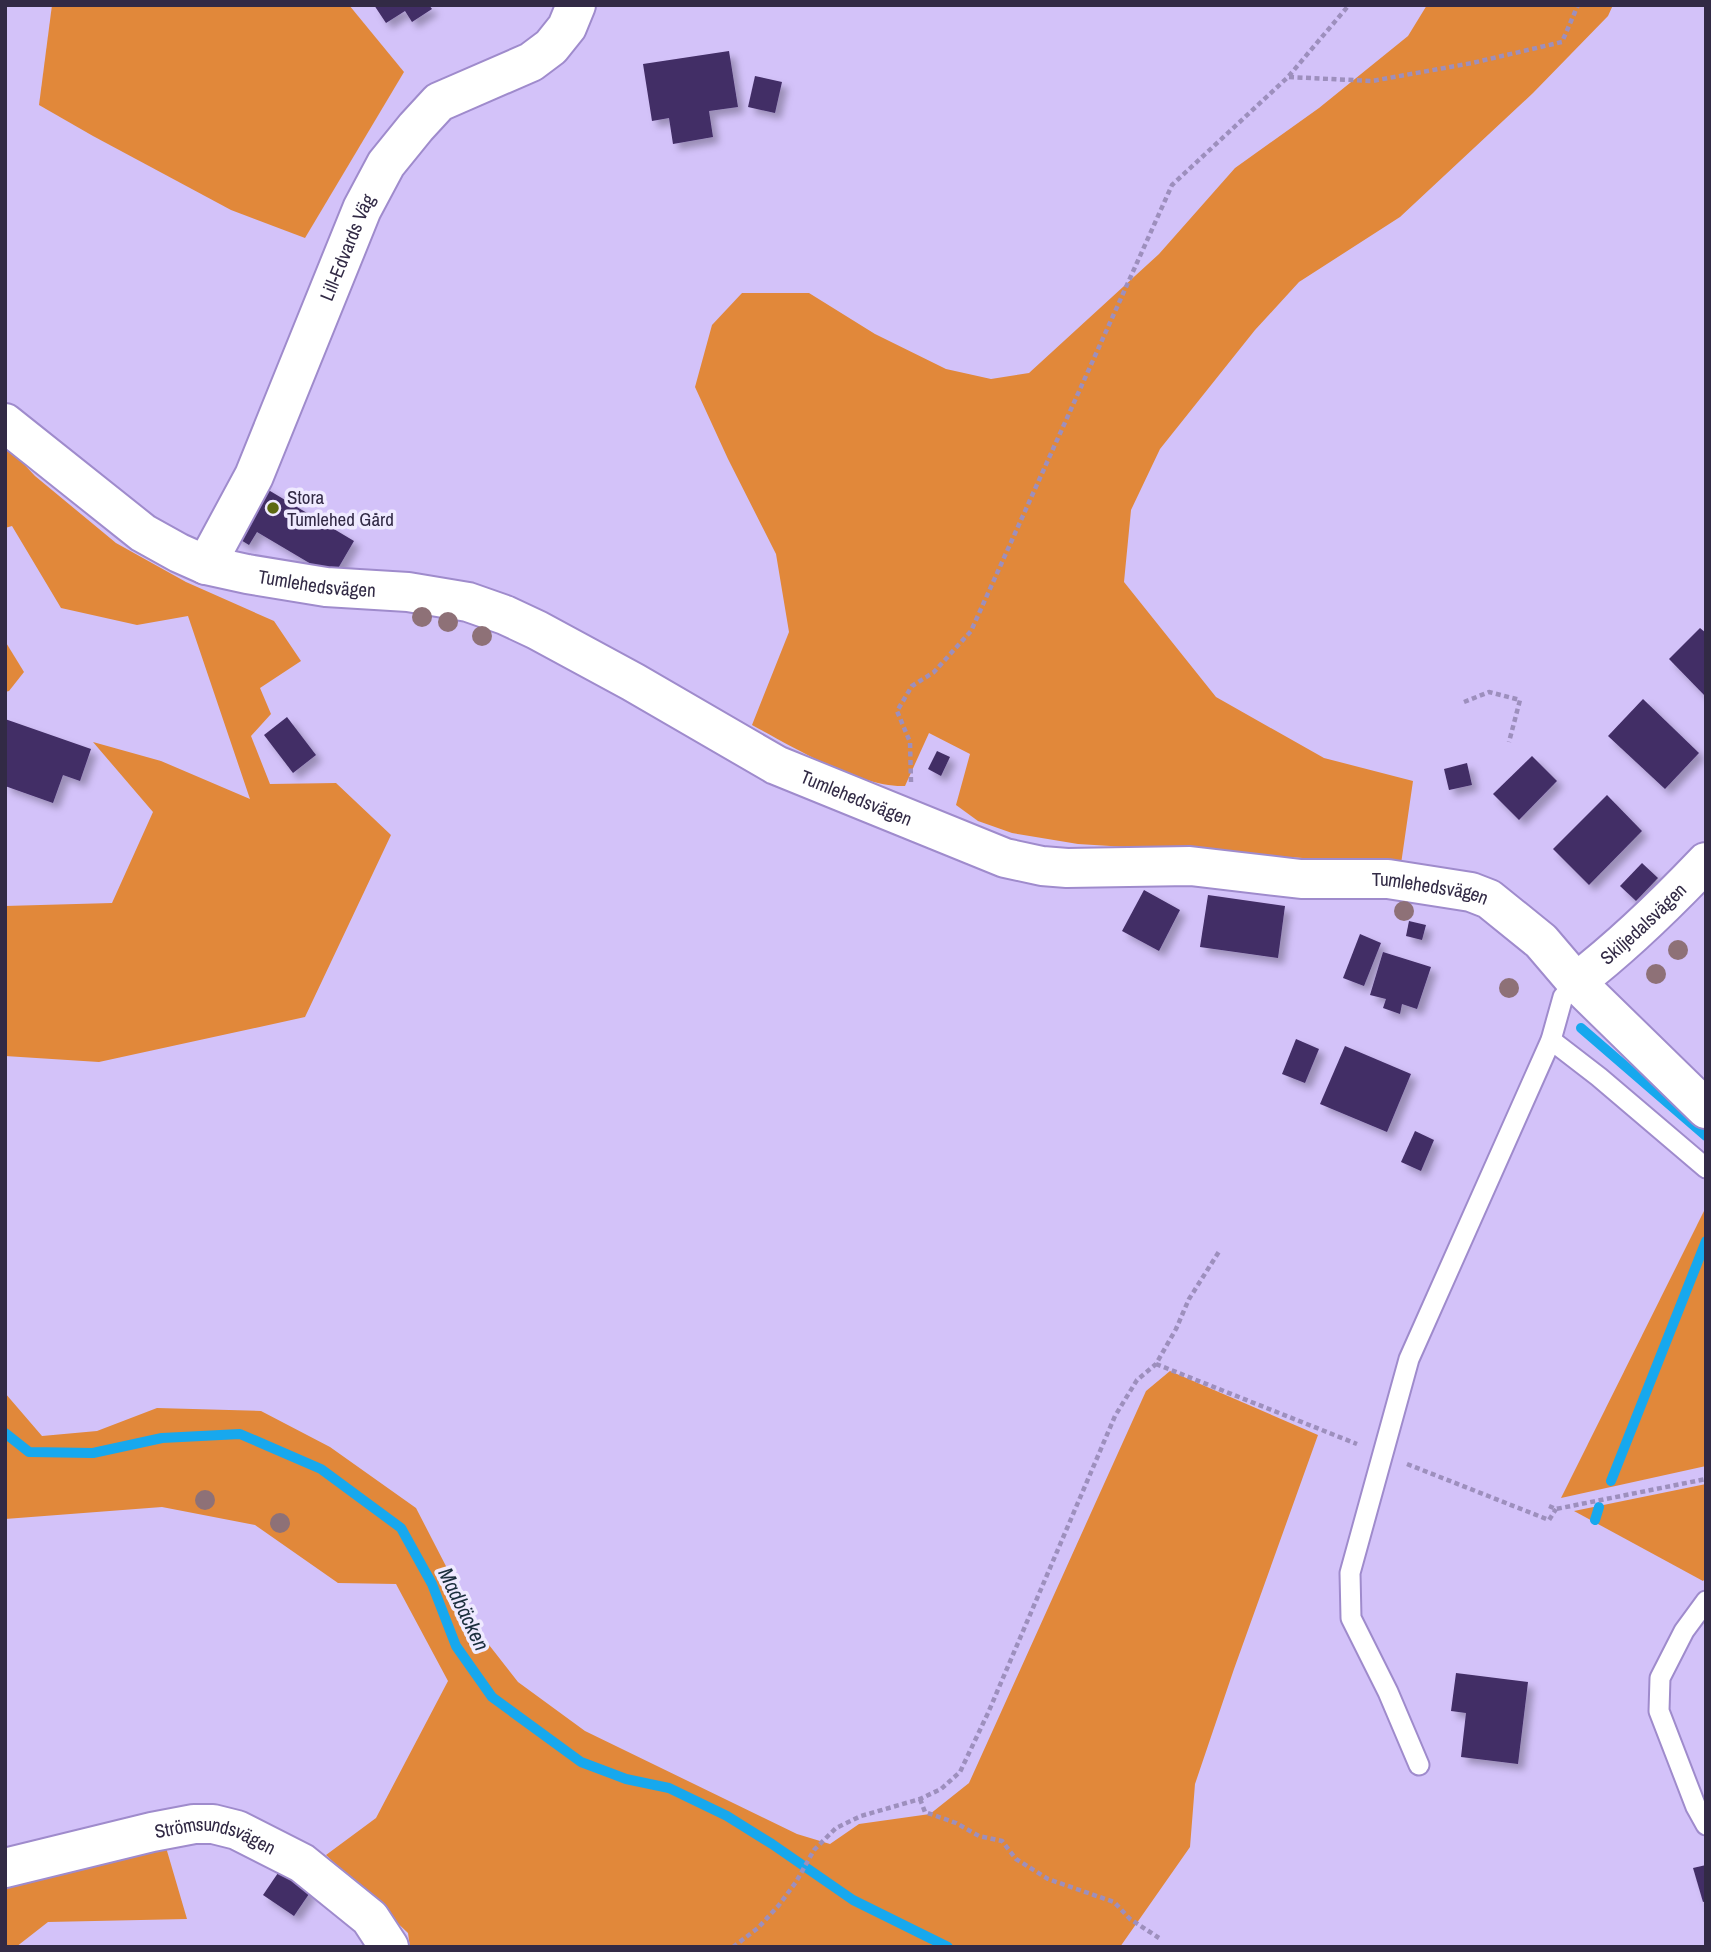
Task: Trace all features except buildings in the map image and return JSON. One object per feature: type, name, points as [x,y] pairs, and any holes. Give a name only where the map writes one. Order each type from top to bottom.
[{"type":"street","name":"Lill-Edvards Väg","points":[[206,565],[254,476],[362,209],[386,164],[439,102],[519,68],[551,47],[567,27],[576,5]]},
{"type":"street","name":"Tumlehedsvägen","points":[[5,422],[143,533],[206,565],[326,587],[408,592],[468,602],[505,615],[632,682],[776,765],[1005,858],[1042,866],[1190,866],[1301,879],[1388,879],[1471,892],[1489,899],[1541,941],[1576,982],[1706,1109]]},
{"type":"street","name":"Skiljedalsvägen","points":[[1576,982],[1623,945],[1706,862]]},
{"type":"street","name":"Strömsundsvägen","points":[[5,1868],[162,1830],[194,1824],[213,1824],[237,1830],[302,1863],[370,1918],[389,1947]]},
{"type":"lane","points":[[1419,1765],[1388,1692],[1351,1618],[1350,1573],[1409,1359],[1551,1040],[1563,997],[1576,982]]},
{"type":"lane","points":[[1551,1040],[1706,1168]]},
{"type":"lane","points":[[1706,1601],[1684,1631],[1660,1678],[1659,1711],[1696,1807],[1706,1825]]},
{"type":"path","points":[[902,814],[912,786],[910,742],[897,711],[912,686],[934,672],[971,631],[1172,185],[1288,77],[1349,5]]},
{"type":"path","points":[[1288,77],[1372,80],[1472,63],[1562,42],[1578,5]]},
{"type":"path","points":[[1464,702],[1489,692],[1520,700],[1509,742]]},
{"type":"path","points":[[733,1947],[758,1928],[779,1905],[814,1850],[836,1828],[862,1816],[920,1799],[941,1789],[960,1772],[988,1713],[1115,1416],[1138,1380],[1156,1364],[1189,1299],[1220,1250]]},
{"type":"path","points":[[1549,1506],[1556,1509],[1706,1479]]},
{"type":"path","points":[[920,1799],[925,1812],[956,1823],[979,1836],[1002,1842],[1016,1859],[1048,1879],[1114,1902],[1130,1919],[1159,1938]]},
{"type":"shaded area","points":[[52,5],[349,5],[404,72],[305,238],[231,210],[39,105]]},
{"type":"shaded area","points":[[1427,5],[1613,5],[1608,16],[1533,93],[1400,217],[1299,282],[1255,330],[1160,449],[1131,510],[1124,582],[1216,697],[1324,758],[1413,781],[1401,864],[1078,844],[1012,833],[978,821],[956,805],[970,754],[929,733],[905,786],[887,785],[848,773],[752,725],[789,632],[776,554],[695,387],[712,325],[742,293],[809,293],[875,334],[946,369],[991,379],[1029,373],[1159,254],[1235,168],[1319,108],[1408,36]]},
{"type":"shaded area","points":[[8,447],[35,476],[116,543],[186,582],[274,621],[301,661],[260,688],[271,714],[251,736],[270,784],[336,783],[391,835],[305,1017],[99,1062],[5,1056],[5,906],[112,903],[153,812],[93,742],[161,761],[250,799],[188,616],[137,625],[61,608],[12,526],[5,528],[5,448]]},
{"type":"shaded area","points":[[5,641],[24,672],[9,691],[5,692]]},
{"type":"shaded area","points":[[1706,1207],[1706,1466],[1561,1498]]},
{"type":"shaded area","points":[[1170,1371],[1318,1435],[1195,1784],[1190,1847],[1120,1947],[410,1947],[408,1933],[326,1855],[376,1818],[448,1681],[396,1584],[338,1583],[255,1525],[162,1507],[5,1519],[5,1393],[42,1436],[97,1431],[157,1408],[261,1411],[330,1447],[416,1508],[482,1636],[518,1682],[585,1731],[797,1834],[830,1844],[859,1824],[930,1814],[969,1783],[1146,1391]]},
{"type":"shaded area","points":[[1706,1484],[1706,1578],[1703,1581],[1574,1511]]},
{"type":"shaded area","points":[[165,1844],[187,1919],[48,1922],[16,1947],[5,1947],[5,1886]]},
{"type":"waterway","points":[[1581,1028],[1706,1136]]},
{"type":"waterway","points":[[1611,1481],[1706,1241]]},
{"type":"waterway","name":"Madbäcken","points":[[5,1433],[29,1452],[93,1453],[162,1438],[240,1434],[321,1469],[401,1528],[432,1584],[456,1646],[492,1697],[581,1762],[626,1779],[669,1788],[727,1816],[853,1900],[948,1947]]},
{"type":"waterway","points":[[1595,1520],[1599,1507]]},
{"type":"place","name":"Stora Tumlehed Gård","points":[[273,508]]}]
